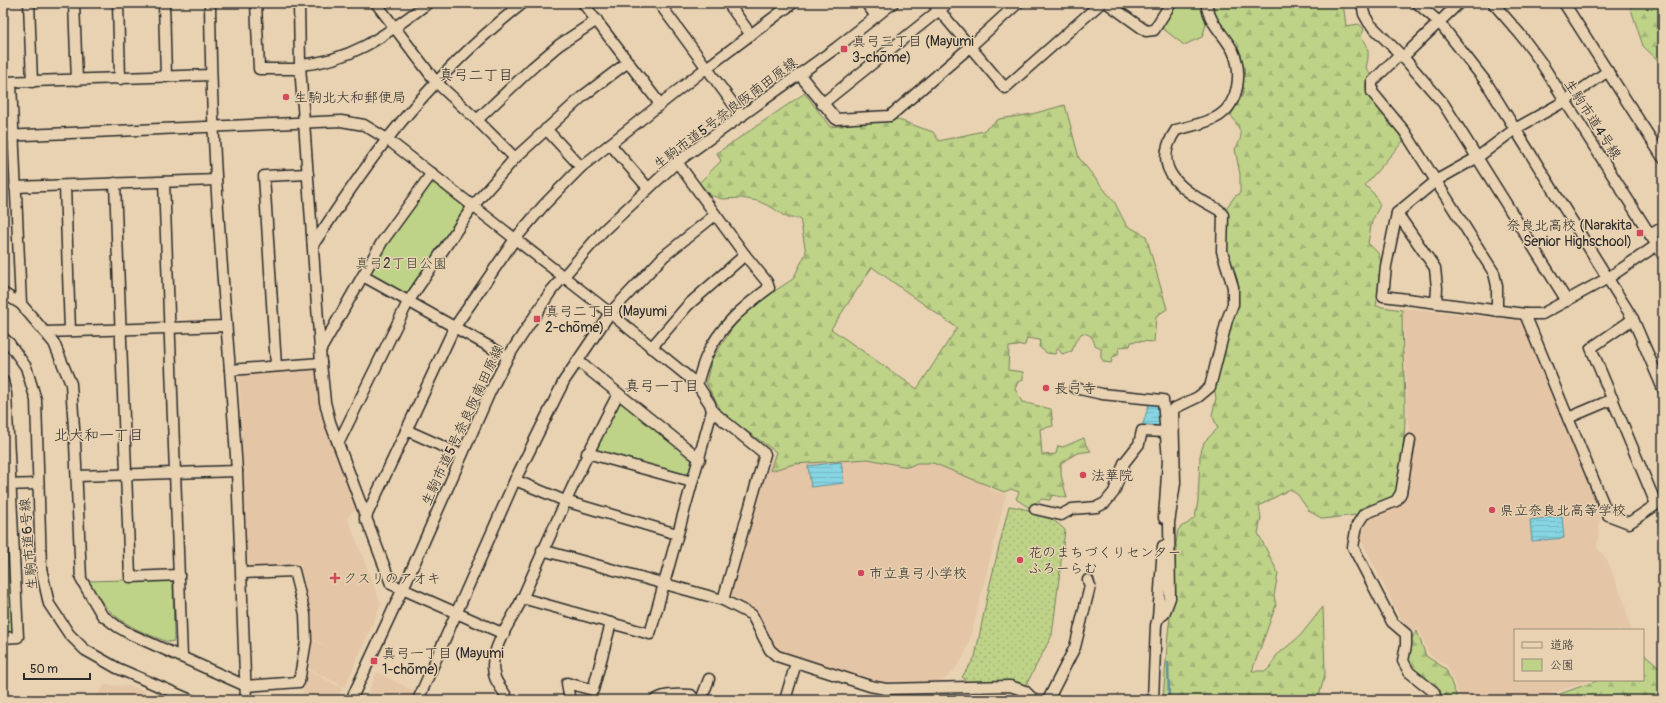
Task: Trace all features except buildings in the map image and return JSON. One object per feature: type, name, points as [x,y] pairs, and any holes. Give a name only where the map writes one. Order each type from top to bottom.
[{"type":"street","points":[[29,3],[32,82]]},
{"type":"street","points":[[74,3],[77,80]]},
{"type":"street","points":[[118,3],[120,78]]},
{"type":"street","points":[[164,3],[166,77]]},
{"type":"street","points":[[210,3],[211,75],[216,180],[237,471],[246,700]]},
{"type":"street","points":[[256,3],[259,69],[300,67],[343,57],[394,29],[428,3]]},
{"type":"street","points":[[299,3],[300,67],[321,363],[325,402],[338,444],[365,519],[391,584],[504,634]]},
{"type":"street","points":[[376,3],[394,29],[436,82],[515,158]]},
{"type":"street","points":[[312,245],[387,139],[436,82],[476,42],[523,3]]},
{"type":"street","points":[[583,3],[660,104]]},
{"type":"street","points":[[659,3],[742,116]]},
{"type":"street","points":[[728,3],[751,35]]},
{"type":"street","points":[[365,519],[454,328],[515,239],[544,205],[581,167],[706,68],[793,3]]},
{"type":"street","points":[[866,3],[876,16]]},
{"type":"street","name":"生駒市道5号奈良阪南田原線","points":[[351,700],[508,356],[529,322],[562,276],[603,231],[677,162],[742,116],[893,3]]},
{"type":"street","points":[[933,3],[939,12],[971,46],[1005,88],[1101,3]]},
{"type":"street","points":[[822,104],[939,12],[948,3]]},
{"type":"street","points":[[799,74],[822,104],[836,119],[890,116],[1018,3]]},
{"type":"street","points":[[1107,3],[1146,31],[1154,30],[1171,3]]},
{"type":"street","points":[[1158,618],[1164,614],[1170,598],[1169,523],[1175,483],[1173,409],[1198,397],[1210,387],[1227,320],[1233,304],[1233,287],[1222,251],[1223,215],[1219,210],[1180,186],[1167,168],[1167,151],[1170,140],[1176,130],[1208,122],[1222,114],[1234,100],[1239,76],[1233,52],[1215,27],[1206,3]]},
{"type":"street","points":[[1362,3],[1364,14],[1369,23],[1444,103],[1567,300]]},
{"type":"street","points":[[1417,3],[1439,22],[1486,82],[1634,319],[1663,389]]},
{"type":"street","points":[[1459,3],[1376,77],[1370,88],[1405,132],[1437,180],[1494,273],[1497,286],[1497,311]]},
{"type":"street","name":"生駒市道4号線","points":[[1493,3],[1520,34],[1565,101],[1663,255]]},
{"type":"street","points":[[1569,5],[1608,71],[1663,158]]},
{"type":"street","points":[[477,120],[559,45],[597,20]]},
{"type":"street","points":[[338,444],[408,302],[473,206],[515,158],[546,129],[583,96],[628,62]]},
{"type":"street","points":[[1608,71],[1565,101],[1515,129],[1478,157],[1437,180],[1397,213],[1388,259],[1383,296],[1497,311],[1542,314],[1608,278],[1657,245]]},
{"type":"street","points":[[21,304],[15,187],[8,136],[7,83],[211,75]]},
{"type":"street","points":[[8,136],[352,121],[374,130],[432,173],[610,313],[697,384],[710,404],[712,411],[700,459],[677,534],[650,634],[522,598]]},
{"type":"street","points":[[546,129],[581,167]]},
{"type":"street","points":[[610,144],[648,188]]},
{"type":"street","points":[[677,162],[715,215],[767,282],[769,288],[742,308],[727,324],[706,356],[697,384]]},
{"type":"street","points":[[320,348],[382,242],[432,173]]},
{"type":"street","points":[[276,366],[264,176],[308,174]]},
{"type":"street","points":[[15,187],[216,180]]},
{"type":"street","points":[[164,182],[182,657]]},
{"type":"street","points":[[115,184],[130,577],[179,575]]},
{"type":"street","points":[[65,186],[70,331]]},
{"type":"street","points":[[1397,213],[1435,268],[1437,288],[1436,303]]},
{"type":"street","points":[[418,700],[515,480],[564,381],[610,313],[664,256],[715,215]]},
{"type":"street","points":[[1650,235],[1663,227]]},
{"type":"street","points":[[651,348],[688,305],[745,255]]},
{"type":"street","points":[[363,276],[454,328],[508,356]]},
{"type":"street","points":[[3,293],[21,304],[46,332],[54,343],[71,384],[77,476],[81,579],[102,615],[118,627],[246,686],[299,682],[306,641],[305,614],[294,571],[242,573]]},
{"type":"street","points":[[1525,314],[1608,515],[1629,523],[1660,502],[1613,399],[1592,348],[1634,319]]},
{"type":"street","points":[[46,332],[226,326]]},
{"type":"street","name":"生駒市道6号線","points":[[3,338],[9,343],[26,367],[36,400],[41,568],[49,604],[69,634],[86,650],[117,668],[191,700]]},
{"type":"street","points":[[578,361],[700,459]]},
{"type":"street","points":[[230,370],[321,363]]},
{"type":"street","points":[[3,381],[6,394],[7,485],[18,637],[3,638]]},
{"type":"street","points":[[1075,388],[1102,394],[1163,400],[1167,432],[1167,482],[1158,618],[1156,625],[1153,700]]},
{"type":"street","points":[[508,700],[494,678],[495,648],[504,634],[522,598],[542,550],[587,453],[618,394]]},
{"type":"street","points":[[1568,418],[1613,399]]},
{"type":"street","points":[[712,411],[765,454],[723,600]]},
{"type":"street","points":[[406,430],[462,455]]},
{"type":"street","points":[[1035,509],[1061,515],[1072,509],[1097,507],[1105,503],[1114,492],[1124,463],[1139,444],[1142,431],[1167,432]]},
{"type":"street","points":[[1410,440],[1401,493],[1396,500],[1364,514],[1357,525],[1353,546],[1392,622],[1406,634],[1403,661],[1409,672],[1434,692],[1436,700]]},
{"type":"street","points":[[587,453],[692,482]]},
{"type":"street","points":[[77,476],[237,471]]},
{"type":"street","points":[[515,480],[565,501],[677,534]]},
{"type":"street","points":[[7,485],[38,484]]},
{"type":"street","points":[[542,550],[723,600],[752,615],[770,650],[777,656],[870,686],[886,689],[1010,686],[1025,691],[1034,700]]},
{"type":"street","points":[[1048,700],[1075,647],[1090,586],[1088,580]]},
{"type":"street","points":[[569,696],[567,683],[593,690],[611,623]]},
{"type":"street","points":[[786,700],[796,663]]},
{"type":"street","points":[[700,700],[709,679]]},
{"type":"street","points":[[655,700],[665,695],[674,694],[691,695],[696,700]]},
{"type":"shaded area","name":"県立奈良北高等学校","points":[[1403,308],[1522,321],[1563,419],[1600,516],[1597,547],[1608,562],[1624,602],[1631,629],[1514,629],[1514,681],[1589,681],[1533,700],[1461,700],[1447,665],[1429,654],[1419,629],[1407,632],[1361,539],[1368,517],[1403,504],[1410,446]]},
{"type":"shaded area","points":[[312,366],[318,371],[320,411],[356,509],[347,517],[381,604],[345,687],[309,669],[312,640],[337,651],[313,639],[311,613],[299,565],[253,568],[248,563],[239,378],[242,372]]},
{"type":"shaded area","name":"市立真弓小学校","points":[[773,453],[965,465],[990,490],[1006,494],[969,643],[964,656],[955,669],[945,679],[936,682],[884,683],[782,652],[773,644],[766,627],[758,614],[730,594]]},
{"type":"shaded area","points":[[309,671],[342,688],[337,700],[302,700],[305,677]]},
{"type":"shaded area","points":[[377,672],[417,693],[414,700],[365,700]]},
{"type":"shaded area","points":[[105,685],[132,686],[163,700],[93,700]]},
{"type":"green space","points":[[1177,3],[1202,3],[1206,25],[1202,37],[1184,45],[1161,27]]},
{"type":"green space","points":[[1212,3],[1343,3],[1346,26],[1359,24],[1364,29],[1361,37],[1367,47],[1368,60],[1366,68],[1371,76],[1367,80],[1366,85],[1368,95],[1404,140],[1365,185],[1374,194],[1380,205],[1372,221],[1368,243],[1379,254],[1382,268],[1376,306],[1402,310],[1405,425],[1397,494],[1394,499],[1365,507],[1355,515],[1323,519],[1309,511],[1298,495],[1290,489],[1259,506],[1261,518],[1258,533],[1278,573],[1274,596],[1276,605],[1252,671],[1266,671],[1272,665],[1276,656],[1300,636],[1323,607],[1325,674],[1318,700],[1163,700],[1168,633],[1173,594],[1173,560],[1177,553],[1176,544],[1178,530],[1195,517],[1198,501],[1200,456],[1204,442],[1218,428],[1212,415],[1216,398],[1214,387],[1236,293],[1225,252],[1226,227],[1229,224],[1224,211],[1235,196],[1240,194],[1240,174],[1235,149],[1241,135],[1239,128],[1231,115],[1243,94],[1244,67],[1232,38],[1222,29]]},
{"type":"green space","points":[[1629,3],[1663,3],[1663,65],[1643,46]]},
{"type":"green space","points":[[3,85],[8,88],[9,125],[3,130]]},
{"type":"green space","points":[[805,93],[830,127],[893,118],[933,132],[939,141],[983,131],[999,119],[1032,114],[1065,105],[1079,158],[1115,203],[1126,225],[1146,236],[1167,309],[1156,316],[1154,342],[1131,342],[1130,346],[1119,347],[1118,355],[1113,357],[1111,363],[1104,362],[1101,358],[1101,348],[1095,345],[1091,336],[1082,333],[1075,342],[1072,351],[1062,354],[1058,348],[1055,354],[1047,353],[1039,347],[1040,340],[1027,338],[1025,345],[1009,347],[1008,370],[1023,372],[1023,380],[1018,382],[1015,389],[1022,402],[1051,409],[1053,426],[1040,429],[1042,455],[1056,454],[1058,446],[1063,447],[1084,438],[1086,445],[1091,451],[1077,453],[1061,463],[1061,475],[1067,498],[1052,495],[1050,500],[1042,499],[1037,502],[1036,507],[1028,507],[1016,499],[1019,492],[1011,489],[1004,492],[933,463],[917,463],[908,467],[868,459],[794,464],[770,471],[776,452],[723,414],[706,383],[711,361],[735,324],[767,296],[793,279],[806,253],[800,218],[787,218],[773,208],[758,201],[741,198],[722,199],[710,195],[699,183],[721,161],[717,153]],"holes":[[[872,267],[957,328],[917,389],[831,329]]]},
{"type":"green space","name":"真弓2丁目公園","points":[[428,184],[435,184],[463,206],[463,211],[437,248],[409,294],[404,295],[372,277],[370,271],[400,223]]},
{"type":"green space","points":[[622,403],[691,457],[691,467],[685,476],[597,451],[595,446],[617,404]]},
{"type":"green space","points":[[3,488],[6,494],[13,634],[3,635]]},
{"type":"green space","points":[[1009,506],[1024,509],[1053,520],[1065,530],[1052,635],[1025,687],[1006,681],[967,682],[962,677],[975,657],[989,588]]},
{"type":"green space","points":[[165,579],[173,583],[174,641],[168,642],[142,632],[121,620],[104,604],[88,581]]},
{"type":"green space","points":[[1417,631],[1426,656],[1446,669],[1458,700],[1442,700],[1438,687],[1417,675],[1407,664],[1409,646]]},
{"type":"green space","points":[[1644,654],[1663,670],[1663,698],[1658,700],[1543,700],[1596,681],[1644,681]]},
{"type":"water","points":[[1149,404],[1160,405],[1162,428],[1142,427]]},
{"type":"water","points":[[841,462],[844,483],[811,487],[808,466]]},
{"type":"water","points":[[1562,516],[1564,538],[1532,541],[1530,520]]},
{"type":"waterway","points":[[1168,663],[1169,700]]},
{"type":"place","name":"真弓三丁目 (Mayumi 3-chōme)","points":[[844,49]]},
{"type":"place","name":"生駒北大和郵便局","points":[[286,97]]},
{"type":"place","name":"奈良北高校 (Narakita Senior Highschool)","points":[[1640,233]]},
{"type":"place","name":"真弓二丁目 (Mayumi 2-chōme)","points":[[537,319]]},
{"type":"place","name":"長弓寺","points":[[1046,388]]},
{"type":"place","name":"法華院","points":[[1083,475]]},
{"type":"place","name":"県立奈良北高等学校","points":[[1492,510]]},
{"type":"place","name":"花のまちづくりセンター ふろーらむ","points":[[1020,560]]},
{"type":"place","name":"市立真弓小学校","points":[[861,573]]},
{"type":"place","name":"クスリのアオキ","points":[[335,578]]},
{"type":"place","name":"真弓一丁目 (Mayumi 1-chōme)","points":[[374,661]]},
{"type":"district","name":"真弓二丁目","points":[[476,75]]},
{"type":"district","name":"真弓一丁目","points":[[662,386]]},
{"type":"district","name":"北大和一丁目","points":[[99,435]]}]
